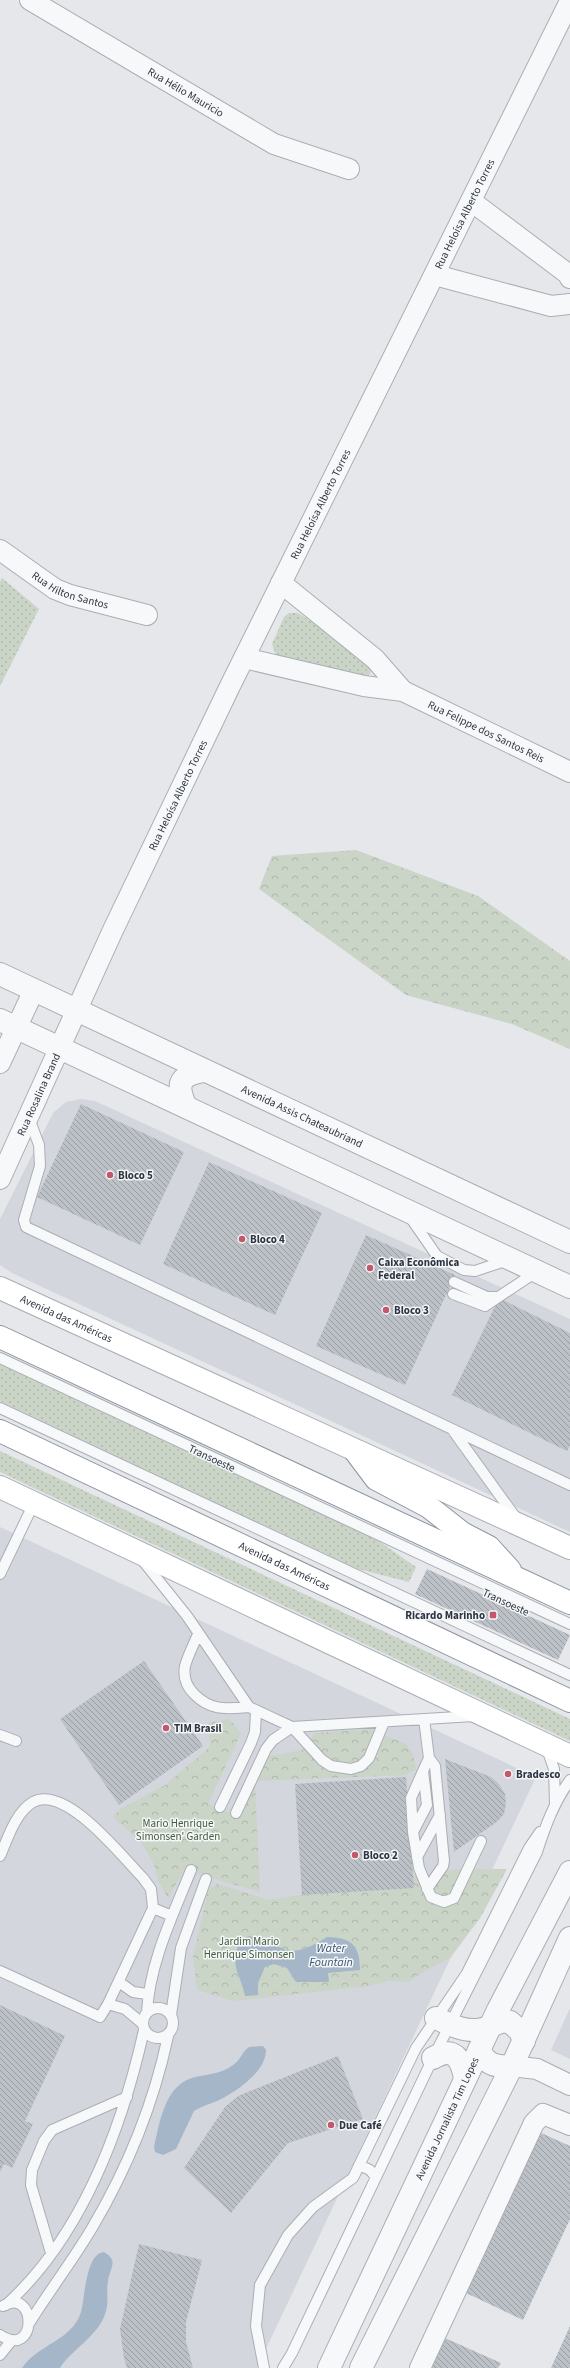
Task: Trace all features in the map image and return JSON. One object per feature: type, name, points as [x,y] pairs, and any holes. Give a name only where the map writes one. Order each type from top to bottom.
[{"type":"main road","name":"Avenida das Américas","points":[[0,1288],[570,1548]]},
{"type":"main road","points":[[0,1337],[570,1603]]},
{"type":"main road","name":"Avenida das Américas","points":[[0,1431],[570,1701]]},
{"type":"main road","points":[[355,1451],[376,1479],[429,1507],[462,1533],[489,1547],[518,1578]]},
{"type":"main road","points":[[0,1487],[570,1756]]},
{"type":"street","name":"Rua Hélio Mauricio","points":[[30,0],[274,144],[349,169]]},
{"type":"street","name":"Rua Heloísa Alberto Torres","points":[[77,1011],[113,930],[244,658],[570,1]]},
{"type":"street","points":[[471,200],[568,274],[570,278]]},
{"type":"street","points":[[435,275],[551,306],[570,304]]},
{"type":"street","name":"Rua Hilton Santos","points":[[0,550],[55,589],[70,595],[147,615]]},
{"type":"street","name":"Rua Felippe dos Santos Reis","points":[[281,583],[375,659],[403,691]]},
{"type":"street","name":"Rua Felippe dos Santos Reis","points":[[244,658],[364,686],[403,691],[570,772]]},
{"type":"street","name":"Avenida Assis Chateaubriand","points":[[0,974],[570,1242]]},
{"type":"street","points":[[0,1063],[8,1024],[34,990]]},
{"type":"street","name":"Rua Rosalina Brand","points":[[0,1179],[77,1011]]},
{"type":"street","points":[[8,1024],[570,1287]]},
{"type":"street","points":[[186,1108],[179,1092],[181,1081],[190,1073],[204,1071]]},
{"type":"street","name":"Avenida Jornalista Tim Lopes","points":[[329,2368],[490,2026],[570,1872]]},
{"type":"street","points":[[361,2368],[512,2066],[570,1938]]},
{"type":"street","points":[[444,2022],[478,2030],[500,2022],[510,2022],[520,2031],[537,2069]]},
{"type":"street","points":[[479,2050],[489,2063],[495,2066],[512,2066],[537,2069],[570,2085]]},
{"type":"street","points":[[433,2058],[443,2053],[451,2053],[457,2057],[465,2078]]},
{"type":"street","points":[[420,2368],[534,2123],[543,2114],[570,2125]]},
{"type":"lane","points":[[29,1117],[39,1146],[40,1166],[24,1220],[26,1227],[453,1431],[570,1485]]},
{"type":"lane","points":[[406,1210],[437,1256],[464,1270],[475,1271],[511,1259]]},
{"type":"lane","points":[[453,1294],[482,1306],[488,1305],[537,1271]]},
{"type":"lane","points":[[454,1282],[487,1297],[498,1297]]},
{"type":"lane","name":"Transoeste","points":[[0,1358],[424,1557],[435,1569],[560,1627],[570,1625]]},
{"type":"lane","points":[[0,1408],[414,1603],[431,1605],[540,1655],[558,1668],[570,1674]]},
{"type":"lane","points":[[453,1431],[521,1525]]},
{"type":"lane","points":[[0,1574],[34,1503]]},
{"type":"lane","points":[[136,1552],[187,1616],[198,1634],[252,1709],[255,1732],[220,1807]]},
{"type":"lane","points":[[198,1634],[185,1665],[184,1678],[188,1688],[204,1704],[229,1709],[252,1709],[292,1727],[322,1760],[331,1766],[351,1769],[361,1766],[369,1758],[384,1722]]},
{"type":"lane","points":[[236,1813],[266,1749],[273,1740],[292,1727],[485,1716]]},
{"type":"lane","points":[[424,1719],[429,1758],[435,1766],[443,1866],[427,1889]]},
{"type":"lane","points":[[0,1735],[16,1741]]},
{"type":"lane","points":[[546,1744],[554,1769],[555,1804]]},
{"type":"lane","points":[[429,1758],[411,1798],[413,1832],[417,1857],[431,1897],[438,1901],[444,1902],[454,1898],[481,1841]]},
{"type":"lane","points":[[413,1832],[427,1805],[423,1771]]},
{"type":"lane","points":[[264,2368],[256,2326],[260,2285],[288,2235],[314,2207],[353,2178],[413,2054],[444,2022],[537,1852],[545,1825],[555,1804],[570,1780]]},
{"type":"lane","points":[[0,1856],[18,1816],[34,1802],[46,1799],[56,1801],[69,1807],[86,1820],[143,1878],[151,1889],[153,1908],[103,2015],[96,2017],[0,1971]]},
{"type":"lane","points":[[417,1857],[440,1815]]},
{"type":"lane","points":[[283,2368],[292,2353],[433,2058],[444,2022],[467,1973],[529,1848],[545,1825]]},
{"type":"lane","points":[[3,2306],[30,2283],[74,2220],[110,2141],[127,2097],[144,2027],[147,1994],[172,1916],[191,1870]]},
{"type":"lane","points":[[0,2355],[12,2340],[25,2335],[30,2322],[92,2229],[110,2197],[131,2150],[163,2059],[168,2036],[174,2023],[171,2015],[181,1948],[206,1879]]},
{"type":"lane","points":[[153,1908],[172,1916]]},
{"type":"lane","points":[[119,1982],[133,1992],[147,1994]]},
{"type":"lane","points":[[108,2004],[128,2011],[144,2027],[147,2034],[157,2039],[168,2036]]},
{"type":"lane","points":[[146,2013],[158,2008],[171,2015]]},
{"type":"lane","points":[[51,2253],[31,2184],[32,2170],[44,2141],[52,2130],[127,2097]]},
{"type":"lane","points":[[359,2165],[370,2170],[376,2177]]},
{"type":"lane","points":[[3,2306],[20,2305],[29,2315],[30,2322]]},
{"type":"lane","points":[[0,2335],[12,2340]]},
{"type":"shaded area","points":[[80,1099],[95,1101],[570,1319],[570,1532],[12,1273],[0,1265],[0,1219],[53,1113],[66,1102]]},
{"type":"shaded area","points":[[0,1527],[536,1777],[257,2368],[0,2368]]},
{"type":"shaded area","points":[[570,2008],[570,2059],[551,2050]]},
{"type":"green space","points":[[2,578],[39,609],[0,686],[0,582]]},
{"type":"green space","points":[[289,613],[298,613],[306,618],[369,663],[372,670],[367,678],[280,657],[275,653],[272,644],[284,617]]},
{"type":"green space","points":[[356,850],[478,896],[570,961],[570,1049],[512,1024],[406,995],[259,889],[272,856]]},
{"type":"green space","points":[[0,1361],[367,1533],[416,1567],[409,1582],[358,1569],[0,1401]]},
{"type":"green space","points":[[0,1451],[570,1719],[570,1741],[0,1472]]},
{"type":"green space","name":"Mario Henrique Simonsen' Garden","points":[[229,1719],[241,1733],[208,1804],[240,1817],[255,1781],[260,1892],[211,1878],[185,1868],[168,1898],[158,1881],[154,1864],[141,1842],[113,1817],[119,1810],[165,1785],[210,1747],[208,1723]]},
{"type":"green space","points":[[369,1729],[406,1744],[413,1754],[416,1769],[406,1775],[255,1781],[265,1757],[306,1749],[314,1733]]},
{"type":"green space","name":"Jardim Mario Henrique Simonsen","points":[[457,1869],[507,1869],[480,1918],[451,1957],[415,1977],[410,1982],[388,1981],[368,1986],[234,2001],[197,1990],[193,1957],[208,1891],[217,1884],[269,1900]]},
{"type":"water","name":"Water Fountain","points":[[249,1936],[280,1948],[294,1951],[313,1945],[327,1937],[343,1939],[353,1944],[356,1949],[360,1961],[360,1970],[328,1973],[329,1982],[296,1982],[287,1968],[274,1964],[265,1967],[258,1983],[258,1995],[245,1996],[235,1959],[239,1942]]},
{"type":"water","points":[[263,2046],[266,2050],[265,2057],[262,2065],[252,2078],[225,2097],[194,2111],[176,2149],[163,2155],[155,2152],[154,2147],[162,2115],[170,2095],[177,2087],[185,2081],[195,2077],[215,2073],[228,2068],[237,2061],[249,2047]]},
{"type":"water","points":[[104,2252],[111,2258],[112,2265],[107,2285],[107,2307],[103,2320],[60,2368],[22,2368],[37,2353],[63,2336],[77,2322],[81,2312],[89,2268],[93,2260]]},
{"type":"building","name":"Bloco 5","points":[[81,1104],[184,1152],[140,1245],[37,1197]]},
{"type":"building","name":"Bloco 4","points":[[209,1162],[322,1213],[275,1315],[163,1264]]},
{"type":"building","name":"Bloco 3","points":[[366,1235],[455,1275],[405,1385],[316,1346]]},
{"type":"building","points":[[499,1298],[570,1333],[570,1445],[567,1451],[452,1395]]},
{"type":"building","name":"Ricardo Marinho","points":[[427,1569],[570,1635],[558,1660],[415,1594]]},
{"type":"building","points":[[144,1661],[203,1746],[119,1805],[60,1719]]},
{"type":"building","name":"Bradesco","points":[[445,1759],[491,1777],[499,1784],[505,1794],[506,1804],[504,1814],[498,1821],[454,1852]]},
{"type":"building","name":"Bloco 2","points":[[406,1777],[414,1888],[302,1895],[295,1784]]},
{"type":"building","points":[[0,2005],[65,2036],[25,2121],[33,2124],[12,2168],[4,2164],[0,2172]]},
{"type":"building","points":[[338,2056],[363,2119],[288,2143],[231,2213],[184,2168],[225,2107],[238,2096]]},
{"type":"building","points":[[539,2132],[570,2146],[570,2219],[523,2320],[464,2292]]},
{"type":"building","points":[[139,2244],[202,2260],[186,2322],[186,2342],[193,2368],[127,2368],[120,2329]]},
{"type":"building","points":[[570,2326],[570,2368],[551,2368]]},
{"type":"building","points":[[445,2338],[501,2363],[498,2368],[431,2368]]},
{"type":"place","name":"Bloco 5","points":[[110,1175]]},
{"type":"place","name":"Bloco 4","points":[[242,1239]]},
{"type":"place","name":"Caixa Econômica Federal","points":[[370,1268]]},
{"type":"place","name":"Bloco 3","points":[[386,1310]]},
{"type":"place","name":"Ricardo Marinho","points":[[493,1615]]},
{"type":"place","name":"TIM Brasil","points":[[166,1728]]},
{"type":"place","name":"Bradesco","points":[[508,1774]]},
{"type":"place","name":"Bloco 2","points":[[355,1855]]},
{"type":"place","name":"Due Café","points":[[331,2125]]}]
